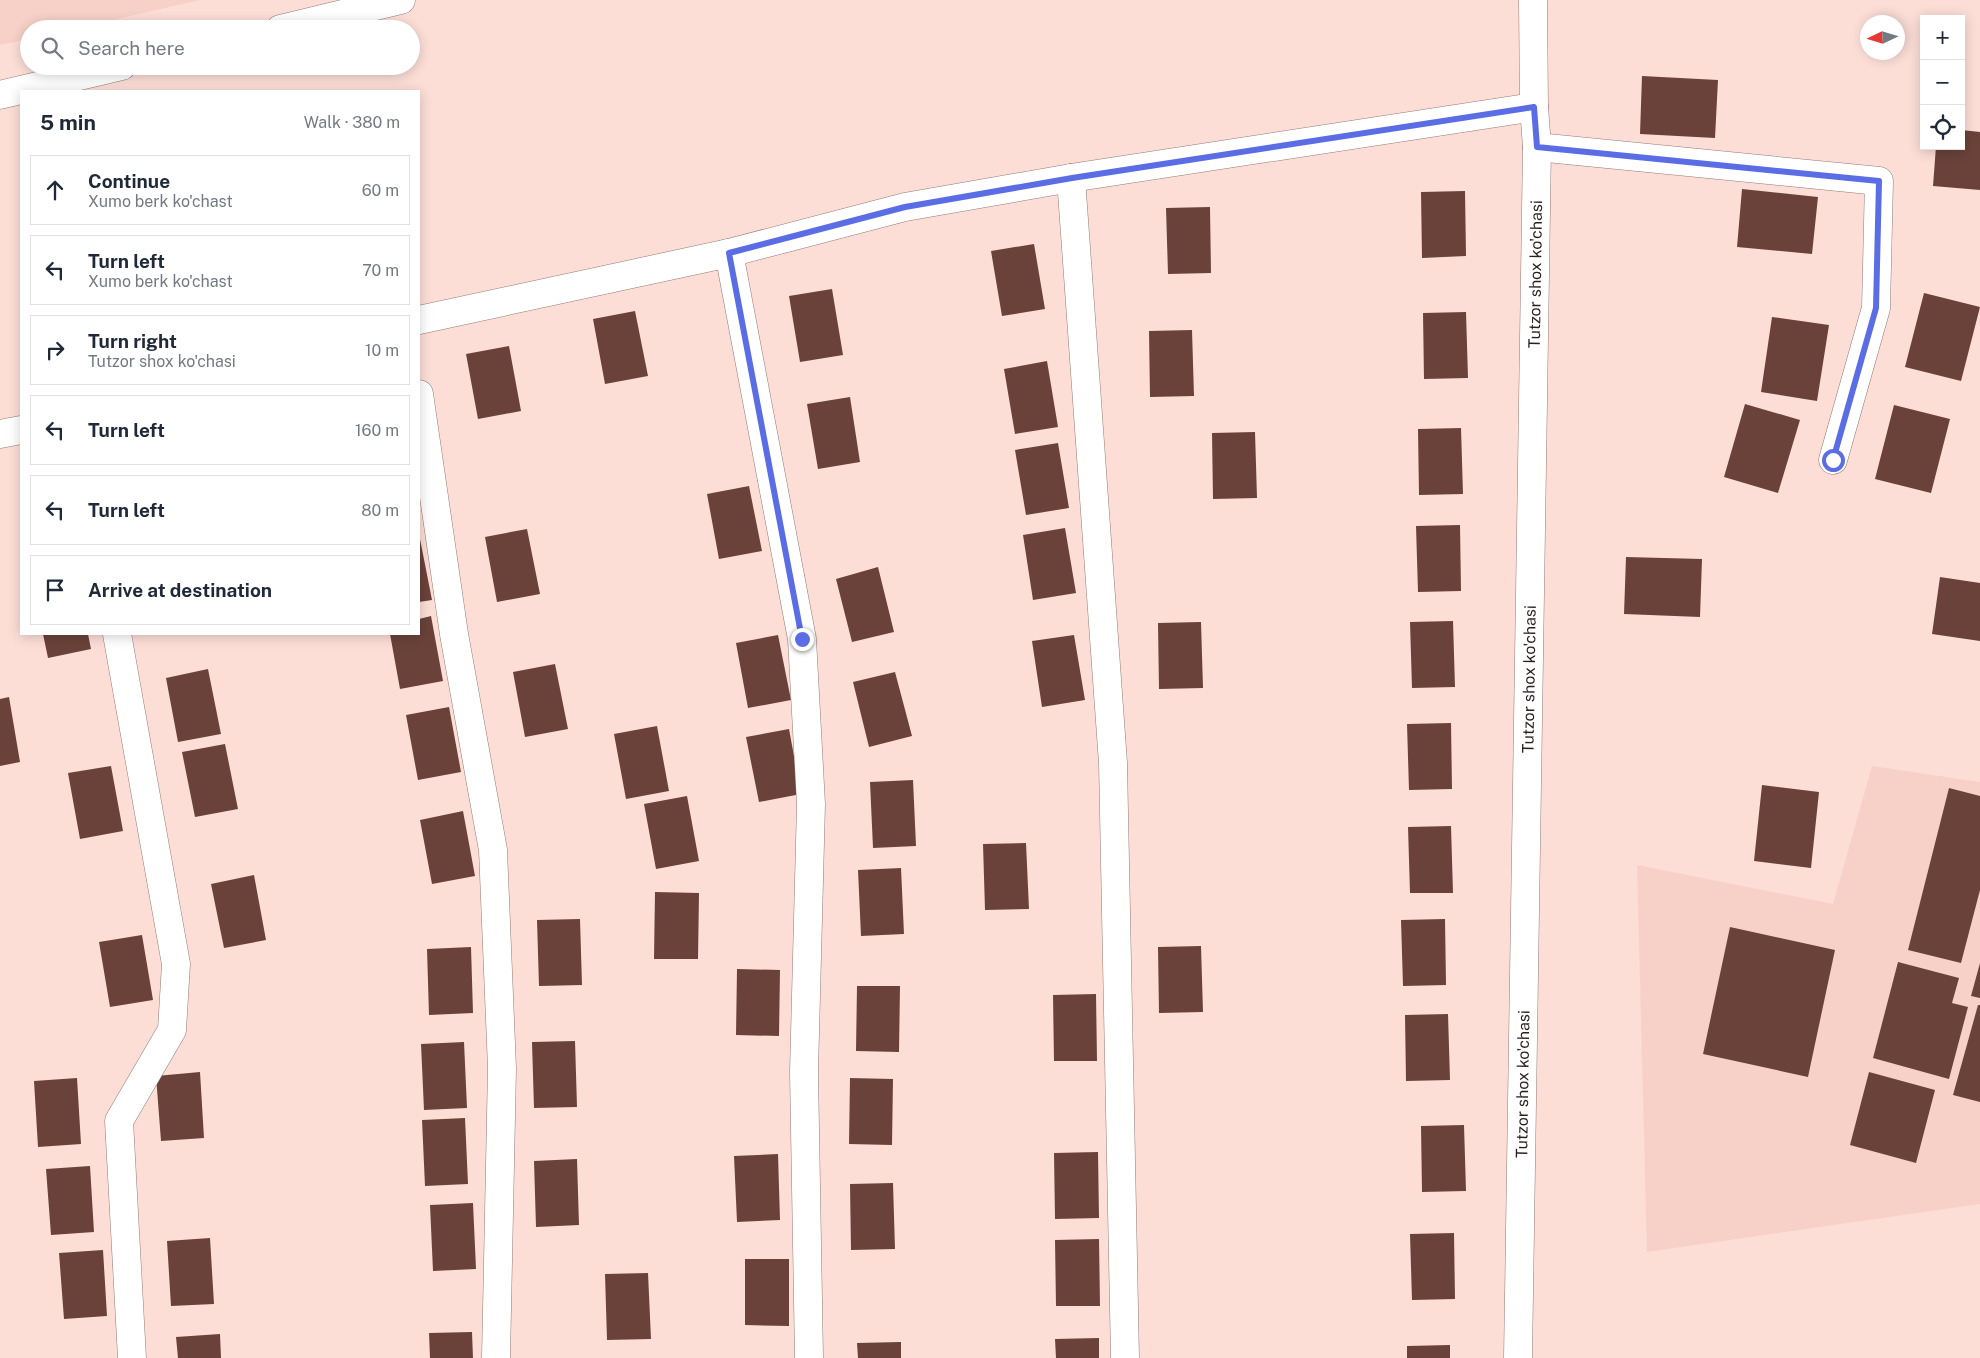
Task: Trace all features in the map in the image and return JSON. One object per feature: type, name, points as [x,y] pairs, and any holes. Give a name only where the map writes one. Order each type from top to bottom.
[{"type":"street","points":[[318,20],[401,0]]},
{"type":"street","name":"Tutzor shox ko'chasi","points":[[1518,1358],[1537,147],[1534,107],[1533,0]]},
{"type":"street","points":[[21,90],[84,75]]},
{"type":"street","points":[[0,95],[20,90]]},
{"type":"street","points":[[420,320],[729,253],[905,207],[1072,178],[1534,107]]},
{"type":"street","points":[[1537,147],[1879,181],[1876,308],[1833,460]]},
{"type":"street","points":[[1072,178],[1114,763],[1126,1358]]},
{"type":"street","points":[[729,253],[802,639],[811,804],[804,1072],[809,1358]]},
{"type":"street","points":[[420,401],[454,634],[493,850],[502,1068],[496,1358]]},
{"type":"street","points":[[0,434],[20,430]]},
{"type":"street","points":[[117,635],[176,964],[172,1030],[119,1121],[132,1358]]},
{"type":"shaded area","points":[[0,0],[200,0],[112,20],[20,20],[20,41],[0,45]]},
{"type":"shaded area","points":[[1872,766],[1980,782],[1980,1204],[1647,1252],[1637,865],[1833,904]]},
{"type":"building","points":[[1642,76],[1718,80],[1715,138],[1640,134]]},
{"type":"building","points":[[1965,130],[1980,132],[1980,190],[1933,186],[1936,150],[1965,150]]},
{"type":"building","points":[[1742,189],[1818,197],[1812,254],[1737,247]]},
{"type":"building","points":[[1465,191],[1466,256],[1422,258],[1421,192]]},
{"type":"building","points":[[1210,207],[1211,273],[1168,274],[1166,208]]},
{"type":"building","points":[[1034,244],[1045,309],[1002,316],[991,251]]},
{"type":"building","points":[[832,289],[843,355],[800,362],[789,296]]},
{"type":"building","points":[[1924,293],[1980,307],[1961,381],[1905,367]]},
{"type":"building","points":[[635,311],[648,376],[605,384],[593,319]]},
{"type":"building","points":[[1466,312],[1468,378],[1424,379],[1423,313]]},
{"type":"building","points":[[1772,317],[1829,325],[1817,401],[1761,392]]},
{"type":"building","points":[[1192,330],[1194,396],[1150,397],[1149,331]]},
{"type":"building","points":[[509,346],[521,411],[478,419],[466,354]]},
{"type":"building","points":[[1047,361],[1058,427],[1015,434],[1004,369]]},
{"type":"building","points":[[850,397],[860,462],[818,469],[807,404]]},
{"type":"building","points":[[1745,404],[1800,420],[1778,493],[1724,477]]},
{"type":"building","points":[[1894,405],[1950,419],[1931,493],[1875,479]]},
{"type":"building","points":[[1461,428],[1463,494],[1419,495],[1418,429]]},
{"type":"building","points":[[1255,432],[1257,498],[1213,499],[1212,433]]},
{"type":"building","points":[[1058,443],[1069,508],[1026,515],[1015,450]]},
{"type":"building","points":[[749,486],[762,551],[719,559],[707,494]]},
{"type":"building","points":[[1460,525],[1461,591],[1418,592],[1416,526]]},
{"type":"building","points":[[1065,528],[1076,593],[1033,600],[1023,535]]},
{"type":"building","points":[[527,529],[540,594],[497,602],[485,537]]},
{"type":"building","points":[[420,539],[432,600],[420,602]]},
{"type":"building","points":[[1626,557],[1702,559],[1700,617],[1624,614]]},
{"type":"building","points":[[878,567],[894,632],[852,642],[836,579]]},
{"type":"building","points":[[1940,577],[1980,583],[1980,641],[1932,634]]},
{"type":"building","points":[[431,616],[443,681],[400,689],[390,635],[420,635],[420,619]]},
{"type":"building","points":[[1453,621],[1455,687],[1412,688],[1410,622]]},
{"type":"building","points":[[1201,622],[1203,688],[1159,689],[1158,623]]},
{"type":"building","points":[[43,635],[88,635],[91,649],[48,658]]},
{"type":"building","points":[[778,635],[791,700],[748,708],[736,643]]},
{"type":"building","points":[[1074,635],[1085,700],[1042,707],[1032,641]]},
{"type":"building","points":[[555,664],[568,729],[525,737],[513,672]]},
{"type":"building","points":[[208,669],[221,734],[178,742],[166,678]]},
{"type":"building","points":[[895,672],[912,736],[869,747],[853,682]]},
{"type":"building","points":[[9,697],[20,762],[0,766],[0,699]]},
{"type":"building","points":[[449,707],[461,772],[418,780],[406,715]]},
{"type":"building","points":[[1451,723],[1452,789],[1409,790],[1407,724]]},
{"type":"building","points":[[657,726],[669,791],[626,799],[614,734]]},
{"type":"building","points":[[789,729],[801,794],[759,802],[746,737]]},
{"type":"building","points":[[225,744],[238,809],[195,817],[182,752]]},
{"type":"building","points":[[111,766],[123,831],[80,839],[68,773]]},
{"type":"building","points":[[913,780],[916,846],[873,848],[870,782]]},
{"type":"building","points":[[1762,785],[1819,792],[1811,868],[1754,861]]},
{"type":"building","points":[[1949,788],[1980,796],[1980,890],[1961,963],[1908,950]]},
{"type":"building","points":[[687,796],[699,861],[656,869],[644,804]]},
{"type":"building","points":[[463,811],[475,876],[432,884],[420,820]]},
{"type":"building","points":[[1451,826],[1453,893],[1410,893],[1408,827]]},
{"type":"building","points":[[1026,843],[1029,909],[985,910],[983,844]]},
{"type":"building","points":[[901,868],[904,934],[861,936],[858,870]]},
{"type":"building","points":[[254,875],[266,940],[224,948],[211,884]]},
{"type":"building","points":[[655,892],[699,893],[698,959],[654,959]]},
{"type":"building","points":[[580,919],[582,985],[539,986],[537,920]]},
{"type":"building","points":[[1445,919],[1446,985],[1403,986],[1401,920]]},
{"type":"building","points":[[1730,927],[1835,950],[1808,1077],[1703,1054]]},
{"type":"building","points":[[142,935],[153,1000],[110,1007],[99,942]]},
{"type":"building","points":[[1201,946],[1203,1012],[1159,1013],[1158,947]]},
{"type":"building","points":[[471,947],[473,1013],[429,1015],[427,949]]},
{"type":"building","points":[[1898,962],[1959,978],[1952,1003],[1968,1007],[1949,1079],[1873,1058]]},
{"type":"building","points":[[1980,963],[1980,998],[1971,996]]},
{"type":"building","points":[[737,969],[780,970],[779,1036],[736,1035]]},
{"type":"building","points":[[857,986],[900,986],[899,1052],[856,1051]]},
{"type":"building","points":[[1096,994],[1097,1061],[1054,1061],[1053,995]]},
{"type":"building","points":[[1978,1005],[1980,1005],[1980,1102],[1953,1095]]},
{"type":"building","points":[[1448,1014],[1450,1080],[1406,1081],[1405,1015]]},
{"type":"building","points":[[575,1041],[577,1107],[534,1108],[532,1042]]},
{"type":"building","points":[[464,1042],[467,1108],[424,1110],[421,1044]]},
{"type":"building","points":[[200,1072],[204,1138],[161,1141],[156,1076]]},
{"type":"building","points":[[1869,1072],[1935,1090],[1916,1163],[1850,1145]]},
{"type":"building","points":[[77,1078],[81,1144],[38,1147],[34,1081]]},
{"type":"building","points":[[850,1078],[893,1079],[892,1145],[849,1144]]},
{"type":"building","points":[[465,1118],[468,1184],[425,1186],[422,1120]]},
{"type":"building","points":[[1464,1125],[1466,1191],[1422,1192],[1421,1126]]},
{"type":"building","points":[[1098,1152],[1099,1218],[1055,1219],[1054,1153]]},
{"type":"building","points":[[778,1154],[780,1220],[737,1222],[734,1156]]},
{"type":"building","points":[[577,1159],[579,1225],[536,1227],[534,1161]]},
{"type":"building","points":[[90,1166],[94,1232],[51,1235],[46,1169]]},
{"type":"building","points":[[893,1183],[895,1249],[851,1250],[850,1184]]},
{"type":"building","points":[[473,1203],[476,1269],[433,1271],[430,1205]]},
{"type":"building","points":[[1454,1233],[1455,1299],[1412,1300],[1410,1234]]},
{"type":"building","points":[[210,1238],[214,1304],[171,1306],[167,1241]]},
{"type":"building","points":[[1099,1239],[1100,1306],[1056,1306],[1055,1240]]},
{"type":"building","points":[[103,1250],[107,1316],[64,1319],[59,1253]]},
{"type":"building","points":[[745,1259],[789,1259],[789,1326],[745,1325]]},
{"type":"building","points":[[648,1273],[651,1339],[607,1340],[605,1274]]},
{"type":"building","points":[[472,1332],[473,1358],[430,1358],[429,1333]]},
{"type":"building","points":[[220,1334],[221,1358],[178,1358],[176,1337]]},
{"type":"building","points":[[1099,1338],[1099,1358],[1056,1358],[1055,1339]]},
{"type":"building","points":[[901,1342],[901,1358],[858,1358],[857,1343]]},
{"type":"building","points":[[1450,1345],[1450,1358],[1407,1358],[1407,1346]]},
{"type":"route","points":[[802,639],[729,253],[905,207],[1072,178],[1534,107],[1537,147],[1879,181],[1876,308],[1833,460]]}]
